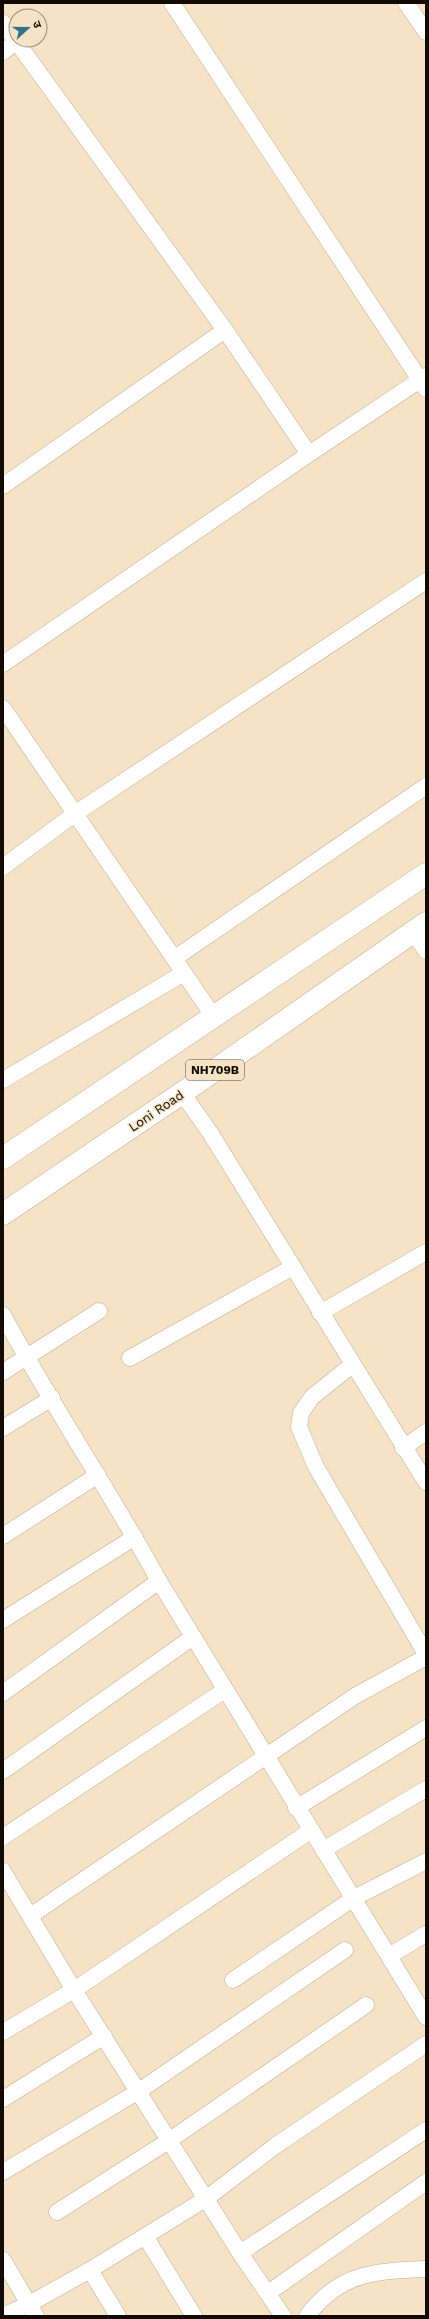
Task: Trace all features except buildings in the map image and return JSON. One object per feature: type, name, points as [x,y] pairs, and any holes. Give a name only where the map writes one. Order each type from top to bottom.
[{"type":"highway","points":[[3,1158],[426,874]]},
{"type":"highway","name":"Loni Road","points":[[3,1214],[182,1093],[420,928]]},
{"type":"street","points":[[3,664],[309,454],[424,382],[172,3]]},
{"type":"street","points":[[406,3],[426,32]]},
{"type":"street","points":[[20,48],[225,330],[309,454]]},
{"type":"street","points":[[3,486],[225,330]]},
{"type":"street","points":[[3,867],[76,813],[426,581]]},
{"type":"street","points":[[3,708],[214,1017]]},
{"type":"street","points":[[175,958],[426,786]]},
{"type":"street","points":[[420,928],[426,951]]},
{"type":"street","points":[[3,1080],[184,973]]},
{"type":"street","points":[[182,1093],[293,1268],[403,1448],[426,1482]]},
{"type":"street","points":[[320,1313],[426,1252]]},
{"type":"street","points":[[130,1358],[293,1268]]},
{"type":"street","points":[[3,1372],[100,1311]]},
{"type":"street","points":[[3,1315],[26,1357],[52,1398],[135,1537],[159,1581],[265,1757],[310,1831],[354,1898],[426,2017]]},
{"type":"street","points":[[30,1916],[355,1696],[426,1655],[316,1467],[299,1427],[301,1413],[312,1397],[352,1365]]},
{"type":"street","points":[[3,1428],[52,1398]]},
{"type":"street","points":[[403,1448],[426,1432]]},
{"type":"street","points":[[3,1536],[98,1475]]},
{"type":"street","points":[[3,1620],[135,1537]]},
{"type":"street","points":[[3,1693],[159,1581]]},
{"type":"street","points":[[3,1771],[193,1637]]},
{"type":"street","points":[[3,1837],[225,1690]]},
{"type":"street","points":[[296,1808],[426,1728]]},
{"type":"street","points":[[323,1850],[426,1789]]},
{"type":"street","points":[[3,2032],[74,1990],[310,1831]]},
{"type":"street","points":[[233,1980],[354,1898],[426,1861]]},
{"type":"street","points":[[5,1879],[30,1916],[74,1990],[240,2252],[283,2316]]},
{"type":"street","points":[[389,1956],[426,1934]]},
{"type":"street","points":[[3,2172],[139,2091],[345,1950]]},
{"type":"street","points":[[57,2212],[170,2140],[366,2005]]},
{"type":"street","points":[[3,2099],[104,2036]]},
{"type":"street","points":[[3,2316],[33,2310],[90,2270],[207,2198],[275,2146],[426,2044]]},
{"type":"street","points":[[240,2252],[426,2130]]},
{"type":"street","points":[[268,2293],[426,2182]]},
{"type":"street","points":[[145,2236],[194,2316]]},
{"type":"street","points":[[3,2260],[33,2310]]},
{"type":"street","points":[[307,2316],[334,2290],[364,2274],[426,2269]]},
{"type":"street","points":[[90,2270],[118,2316]]}]
